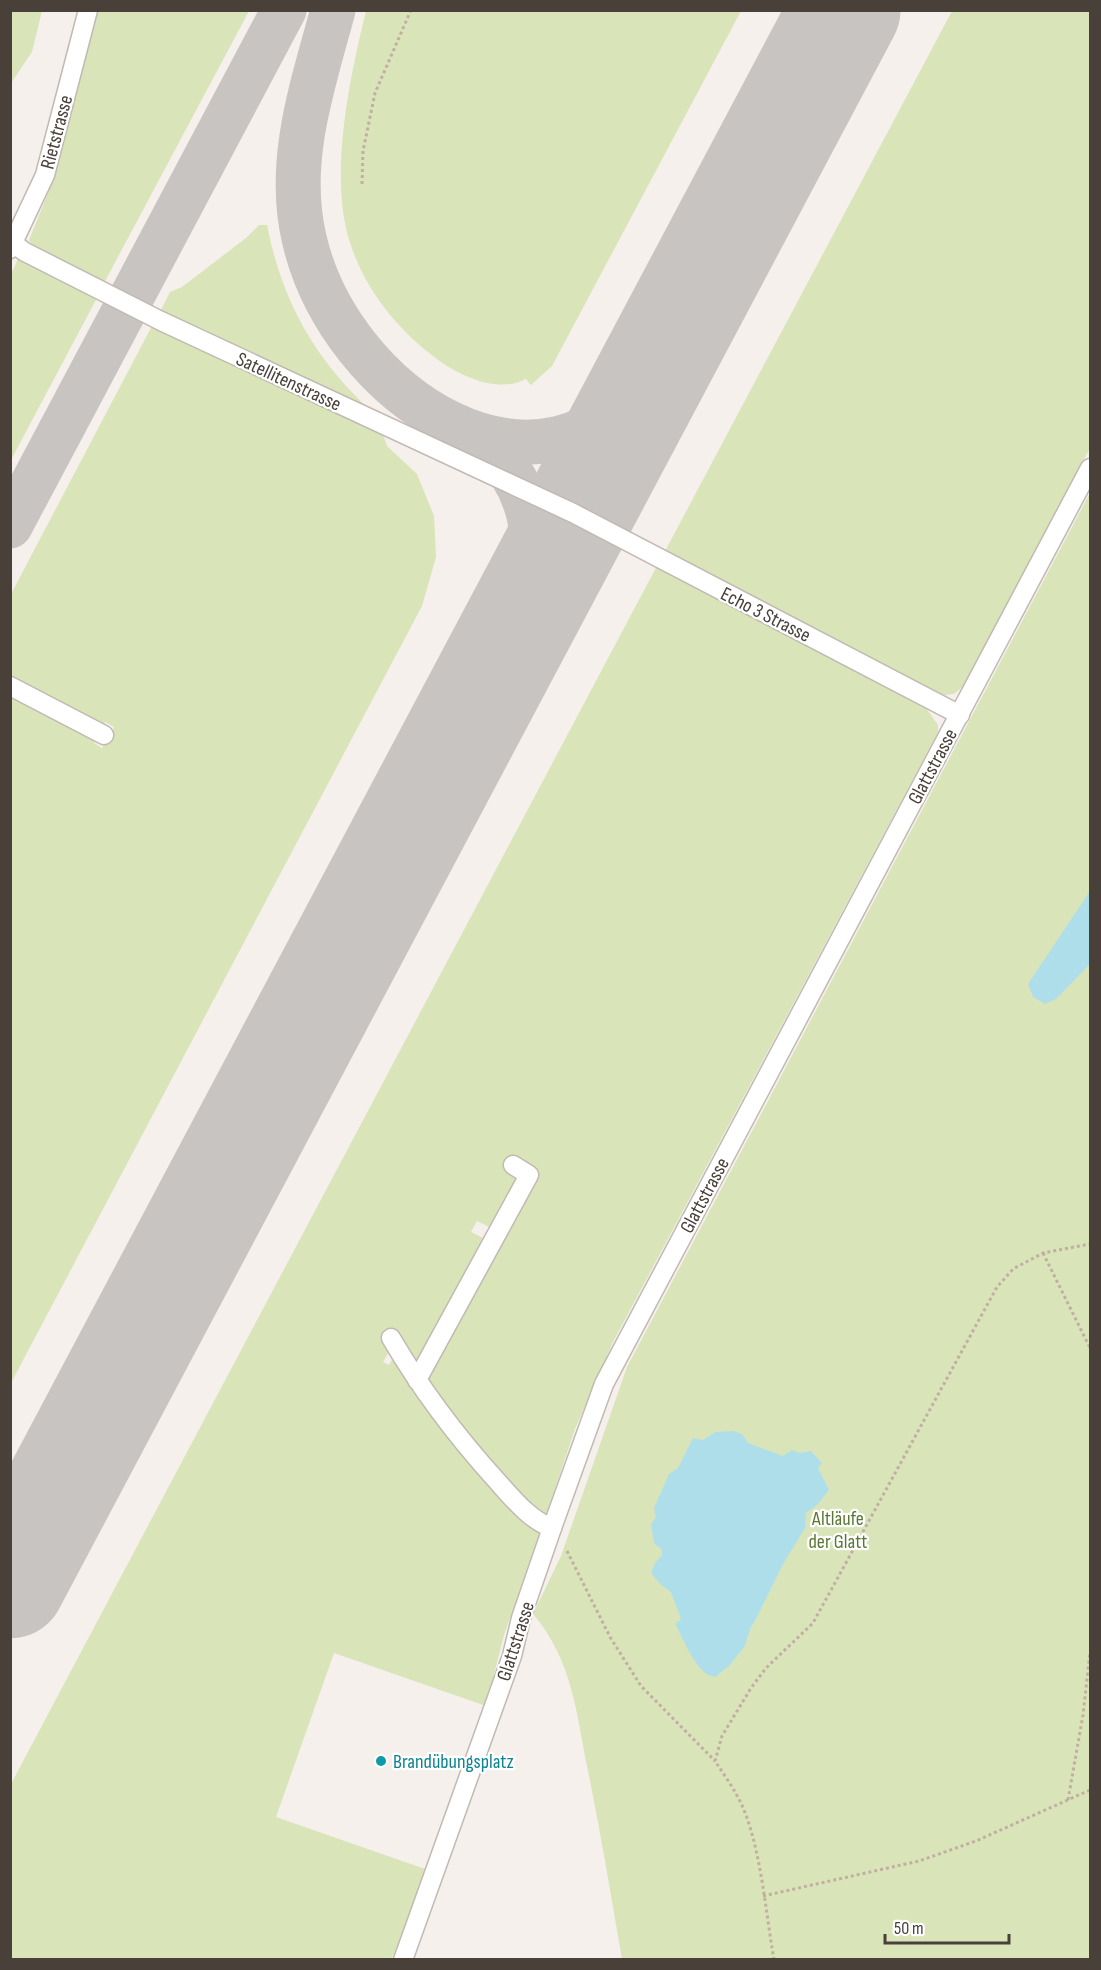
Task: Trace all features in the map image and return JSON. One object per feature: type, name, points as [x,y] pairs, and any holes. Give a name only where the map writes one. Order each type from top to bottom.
[{"type":"lane","name":"Rietstrasse","points":[[12,244],[45,175],[88,10]]},
{"type":"lane","name":"Satellitenstrasse","points":[[12,244],[161,321],[573,513]]},
{"type":"lane","name":"Glattstrasse","points":[[403,1959],[512,1656],[521,1618],[593,1412],[613,1368],[1090,468]]},
{"type":"lane","name":"Echo 3 Strasse","points":[[573,513],[960,715]]},
{"type":"lane","points":[[10,686],[104,735]]},
{"type":"lane","points":[[417,1380],[486,1236],[530,1175],[513,1165]]},
{"type":"lane","points":[[392,1348],[455,1432],[504,1489],[533,1518],[552,1528]]},
{"type":"path","points":[[362,184],[363,151],[375,93],[411,10]]},
{"type":"path","points":[[716,1761],[722,1736],[751,1688],[766,1668],[813,1623],[997,1287],[1013,1269],[1043,1253],[1090,1244]]},
{"type":"path","points":[[1043,1253],[1090,1348]]},
{"type":"path","points":[[567,1551],[610,1637],[641,1686],[716,1761],[738,1796],[754,1839],[774,1959]]},
{"type":"path","points":[[1068,1800],[1083,1715],[1090,1652]]},
{"type":"path","points":[[763,1896],[919,1861],[976,1841],[1090,1791]]},
{"type":"green space","points":[[11,10],[42,11],[32,52],[11,83]]},
{"type":"green space","points":[[98,11],[249,11],[103,285],[35,249],[29,240],[55,176]]},
{"type":"green space","points":[[366,11],[741,11],[552,366],[531,385],[526,379],[505,384],[482,382],[441,362],[410,337],[384,307],[363,274],[348,236],[341,183],[344,124]]},
{"type":"green space","points":[[952,11],[1090,11],[1090,448],[965,685],[954,694],[935,696],[664,553]]},
{"type":"green space","points":[[259,225],[267,225],[282,279],[303,327],[333,370],[371,411],[159,314],[170,292],[182,287],[246,238]]},
{"type":"green space","points":[[24,258],[98,296],[11,460],[11,274],[18,259]]},
{"type":"green space","points":[[153,324],[382,431],[387,446],[417,474],[434,516],[436,557],[422,606],[11,1383],[11,690],[98,737],[94,743],[102,748],[114,727],[105,722],[102,729],[11,681],[11,594]]},
{"type":"green space","name":"Altläufe der Glatt","points":[[1090,493],[1090,1959],[622,1959],[571,1688],[557,1650],[533,1614],[561,1556],[627,1367]]},
{"type":"green space","points":[[658,564],[923,704],[938,725],[938,732],[613,1342],[575,1429],[546,1515],[543,1517],[537,1515],[425,1383],[535,1173],[517,1174],[511,1188],[517,1191],[495,1227],[489,1227],[477,1221],[471,1232],[483,1238],[486,1243],[416,1366],[392,1346],[383,1362],[389,1365],[396,1353],[540,1532],[504,1635],[486,1706],[334,1653],[276,1817],[428,1870],[405,1933],[391,1959],[11,1960],[11,1784]]},
{"type":"water","points":[[1090,891],[1090,964],[1056,999],[1045,1004],[1033,997],[1028,984]]},
{"type":"water","points":[[734,1431],[742,1434],[748,1443],[783,1456],[792,1450],[800,1453],[811,1451],[822,1463],[818,1468],[829,1490],[818,1504],[806,1513],[805,1528],[782,1566],[750,1629],[745,1646],[729,1666],[715,1677],[702,1670],[691,1655],[675,1624],[681,1619],[671,1592],[661,1585],[651,1573],[655,1563],[662,1555],[662,1550],[654,1543],[651,1524],[656,1517],[654,1508],[669,1474],[678,1468],[693,1438],[703,1440],[715,1432]]},
{"type":"taxiway","points":[[10,526],[284,10]]},
{"type":"taxiway","points":[[333,10],[304,123],[298,180],[299,209],[304,238],[325,295],[358,348],[401,392],[451,424],[504,440],[559,438],[611,414],[658,364]]},
{"type":"taxiway","points":[[491,449],[508,468],[520,489],[528,511],[532,533],[533,556],[530,580],[518,627]]},
{"type":"runway","points":[[10,1583],[845,10]]},
{"type":"place","name":"Brandübungsplatz","points":[[381,1761]]}]
